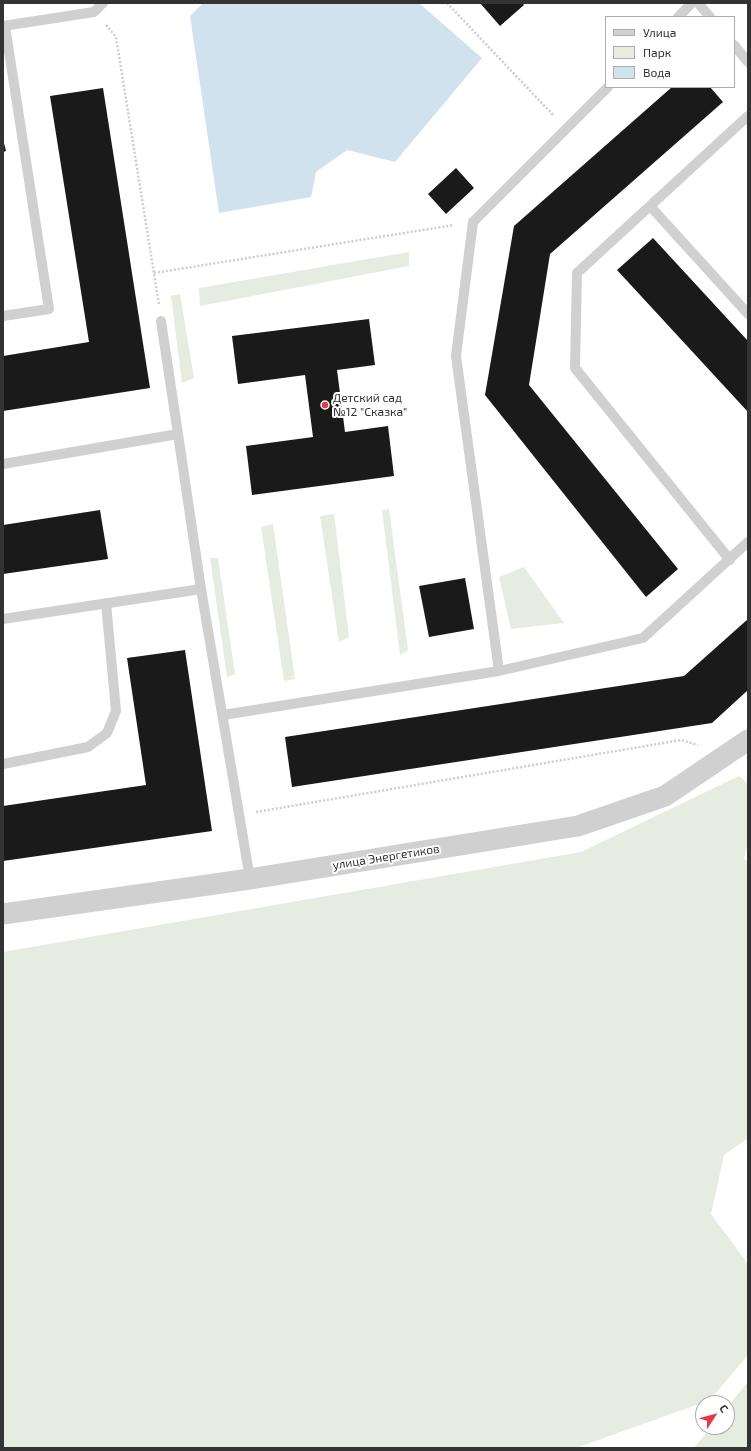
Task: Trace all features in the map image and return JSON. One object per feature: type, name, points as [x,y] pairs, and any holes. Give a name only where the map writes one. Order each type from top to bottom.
[{"type":"street","name":"улица Энергетиков","points":[[3,914],[250,879],[578,826],[665,796],[748,740]]},
{"type":"lane","points":[[3,316],[49,309],[4,26],[94,12],[103,3]]},
{"type":"lane","points":[[679,16],[692,3]]},
{"type":"lane","points":[[698,3],[709,16]]},
{"type":"lane","points":[[735,46],[748,62]]},
{"type":"lane","points":[[499,671],[456,356],[473,222],[607,88]]},
{"type":"lane","points":[[730,560],[575,368],[577,273],[748,116]]},
{"type":"lane","points":[[650,206],[748,314]]},
{"type":"lane","points":[[161,321],[201,589],[250,879]]},
{"type":"lane","points":[[3,464],[178,434]]},
{"type":"lane","points":[[223,714],[499,671],[643,638],[748,542]]},
{"type":"lane","points":[[3,619],[201,589]]},
{"type":"lane","points":[[3,764],[88,747],[107,733],[116,711],[106,603]]},
{"type":"path","points":[[447,3],[566,130]]},
{"type":"path","points":[[94,12],[116,37],[161,321]]},
{"type":"path","points":[[154,273],[473,222]]},
{"type":"path","points":[[239,815],[681,740],[730,752]]},
{"type":"green space","points":[[409,252],[409,266],[200,306],[199,288]]},
{"type":"green space","points":[[180,294],[194,378],[182,383],[171,296]]},
{"type":"green space","points":[[389,509],[408,650],[400,655],[382,510]]},
{"type":"green space","points":[[334,514],[349,637],[339,642],[320,516]]},
{"type":"green space","points":[[273,524],[295,679],[284,681],[261,527]]},
{"type":"green space","points":[[210,558],[218,558],[235,674],[227,677]]},
{"type":"green space","points":[[524,567],[564,623],[511,629],[499,577]]},
{"type":"green space","points":[[739,776],[748,784],[748,843],[744,858],[748,863],[748,1138],[724,1155],[711,1214],[748,1264],[748,1355],[714,1395],[695,1395],[695,1405],[576,1448],[3,1448],[3,952],[581,852]]},
{"type":"green space","points":[[748,1382],[748,1448],[694,1448],[705,1435],[735,1435],[735,1397]]},
{"type":"water","points":[[203,3],[419,3],[482,58],[395,162],[347,150],[316,172],[311,197],[219,213],[190,16]]},
{"type":"building","points":[[480,3],[522,3],[524,5],[500,26]]},
{"type":"building","points":[[103,88],[150,388],[3,411],[3,356],[89,342],[50,96]]},
{"type":"building","points":[[671,88],[711,88],[723,102],[550,254],[529,385],[678,569],[646,597],[485,395],[514,226]]},
{"type":"building","points":[[3,139],[6,151],[3,152]]},
{"type":"building","points":[[456,168],[474,188],[446,214],[428,194]]},
{"type":"building","points":[[653,238],[748,341],[748,412],[617,270]]},
{"type":"building","name":"Детский сад №12 \"Сказка\"","points":[[369,319],[375,365],[337,370],[345,432],[388,426],[394,476],[252,495],[246,446],[313,437],[305,375],[238,384],[232,336]]},
{"type":"building","points":[[100,510],[108,559],[3,574],[3,525]]},
{"type":"building","points":[[465,578],[474,629],[429,637],[419,586]]},
{"type":"building","points":[[748,619],[748,690],[712,723],[292,787],[285,737],[684,676]]},
{"type":"building","points":[[185,650],[212,831],[3,861],[3,806],[146,785],[127,658]]},
{"type":"place","name":"Детский сад №12 \"Сказка\"","points":[[325,405]]}]
